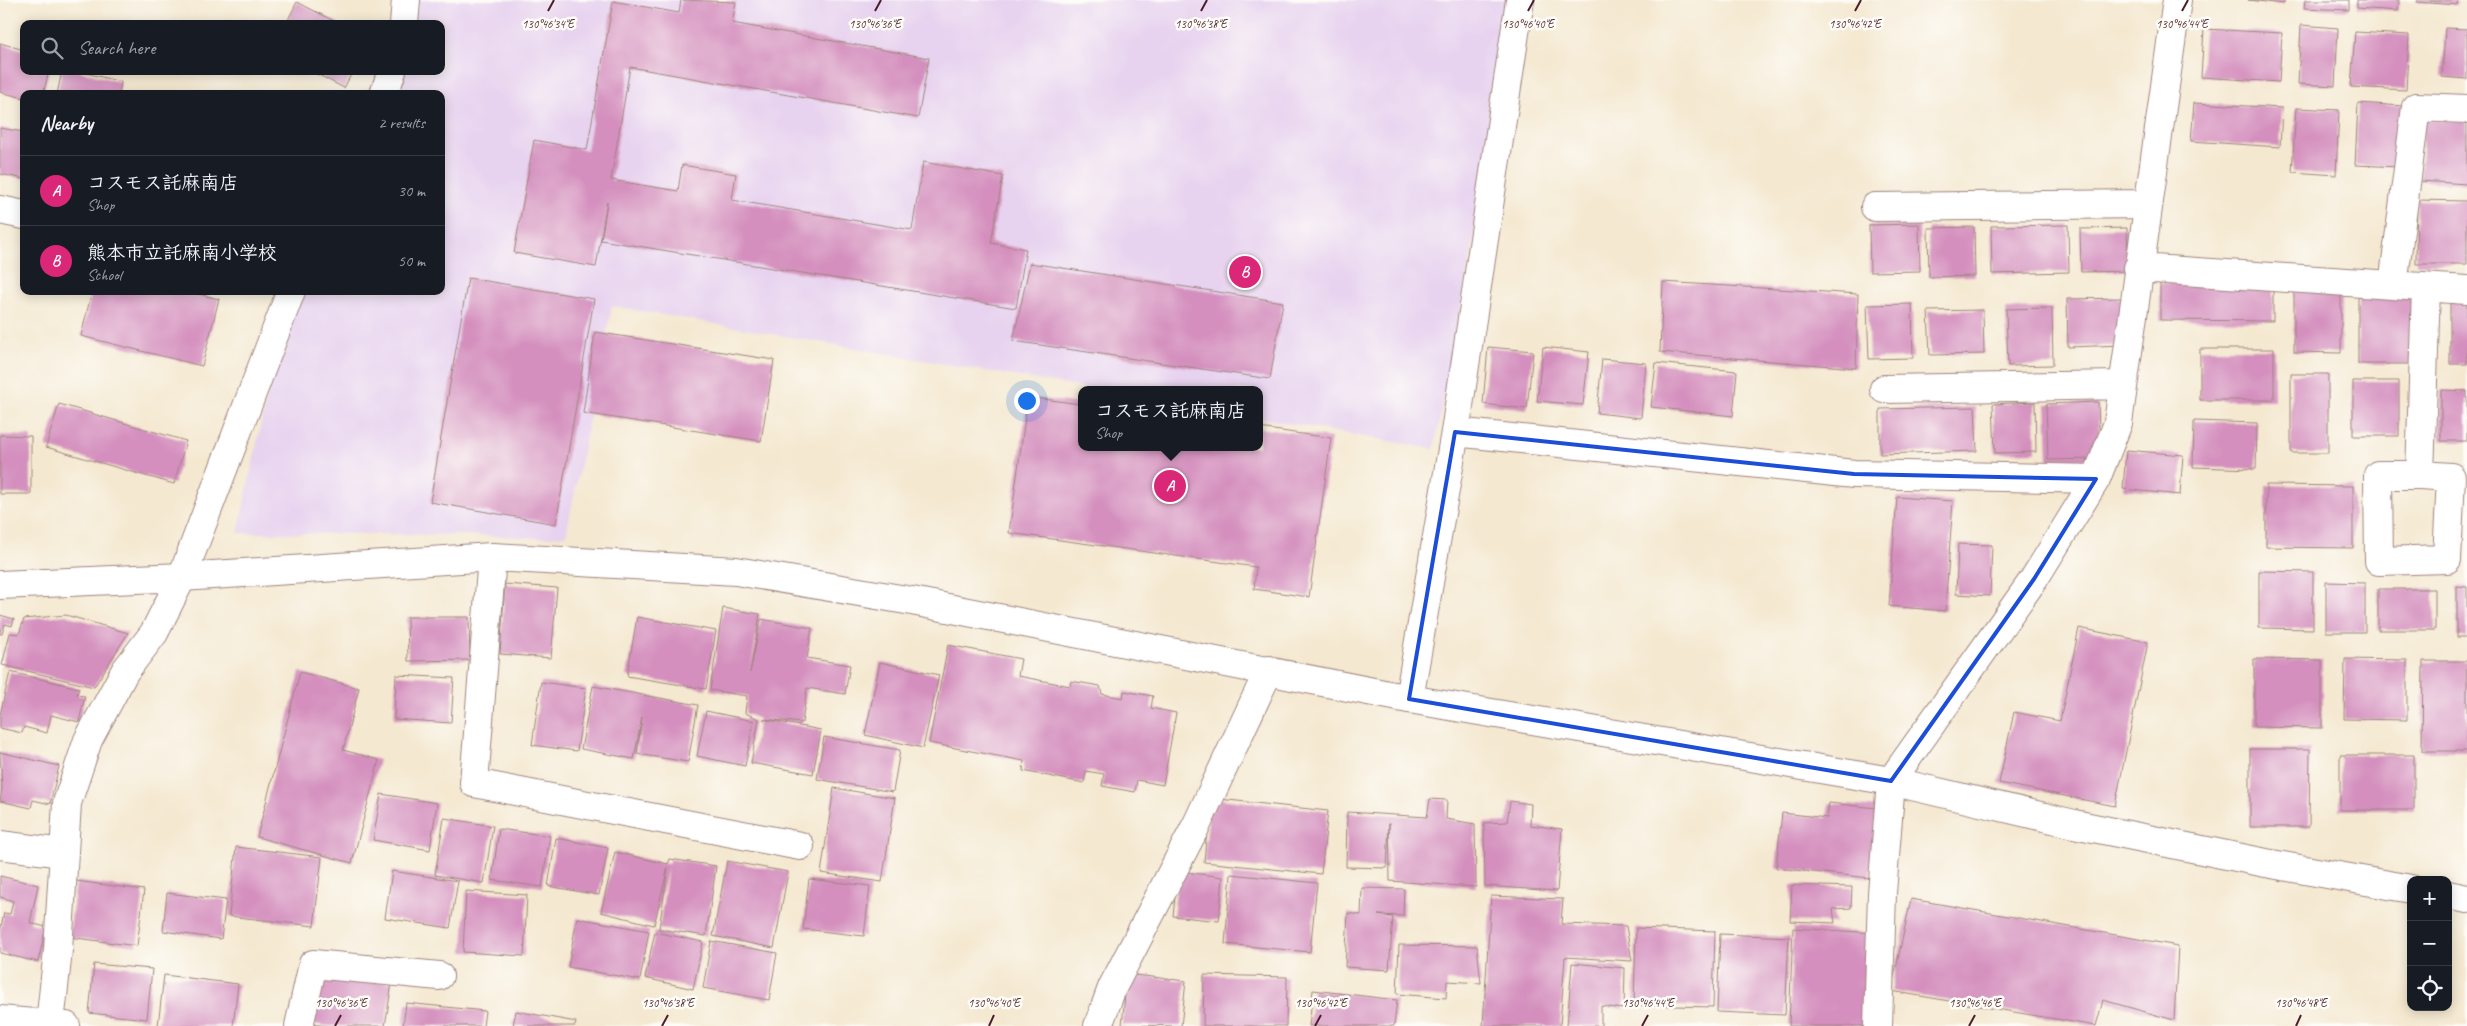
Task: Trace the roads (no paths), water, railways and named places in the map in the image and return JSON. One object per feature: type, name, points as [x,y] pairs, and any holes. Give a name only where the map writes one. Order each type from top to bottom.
[{"type":"street","points":[[404,20],[406,0]]},
{"type":"street","points":[[1409,699],[1455,432],[1520,0]]},
{"type":"street","points":[[1878,1026],[1882,893],[1891,781],[2034,580],[2096,479],[2118,423],[2138,268],[2177,0]]},
{"type":"street","points":[[385,90],[391,75]]},
{"type":"street","points":[[2393,285],[2416,107],[2467,109]]},
{"type":"street","points":[[1875,207],[2147,204]]},
{"type":"street","points":[[0,210],[20,214]]},
{"type":"street","points":[[2138,268],[2467,290]]},
{"type":"street","points":[[2420,475],[2426,288]]},
{"type":"street","points":[[0,1020],[58,1025],[58,950],[67,803],[88,740],[125,671],[154,633],[182,577],[289,295]]},
{"type":"street","points":[[1884,389],[2123,385]]},
{"type":"street","points":[[1455,432],[1854,474],[2096,479]]},
{"type":"street","points":[[2378,475],[2420,475],[2451,477],[2457,560],[2378,561],[2378,475]]},
{"type":"street","points":[[492,557],[474,783],[800,846]]},
{"type":"street","points":[[0,585],[182,577],[492,557],[736,571],[912,600],[1409,699],[1891,781],[2074,824],[2266,863],[2407,888]]},
{"type":"street","points":[[1098,1026],[1112,988],[1197,824],[1269,670]]},
{"type":"street","points":[[0,845],[63,852]]},
{"type":"street","points":[[2452,897],[2467,899]]},
{"type":"street","points":[[299,1026],[313,964],[439,976]]},
{"type":"place","name":"熊本市立託麻南小学校","points":[[1245,272]]},
{"type":"place","name":"コスモス託麻南店","points":[[1170,486]]}]
